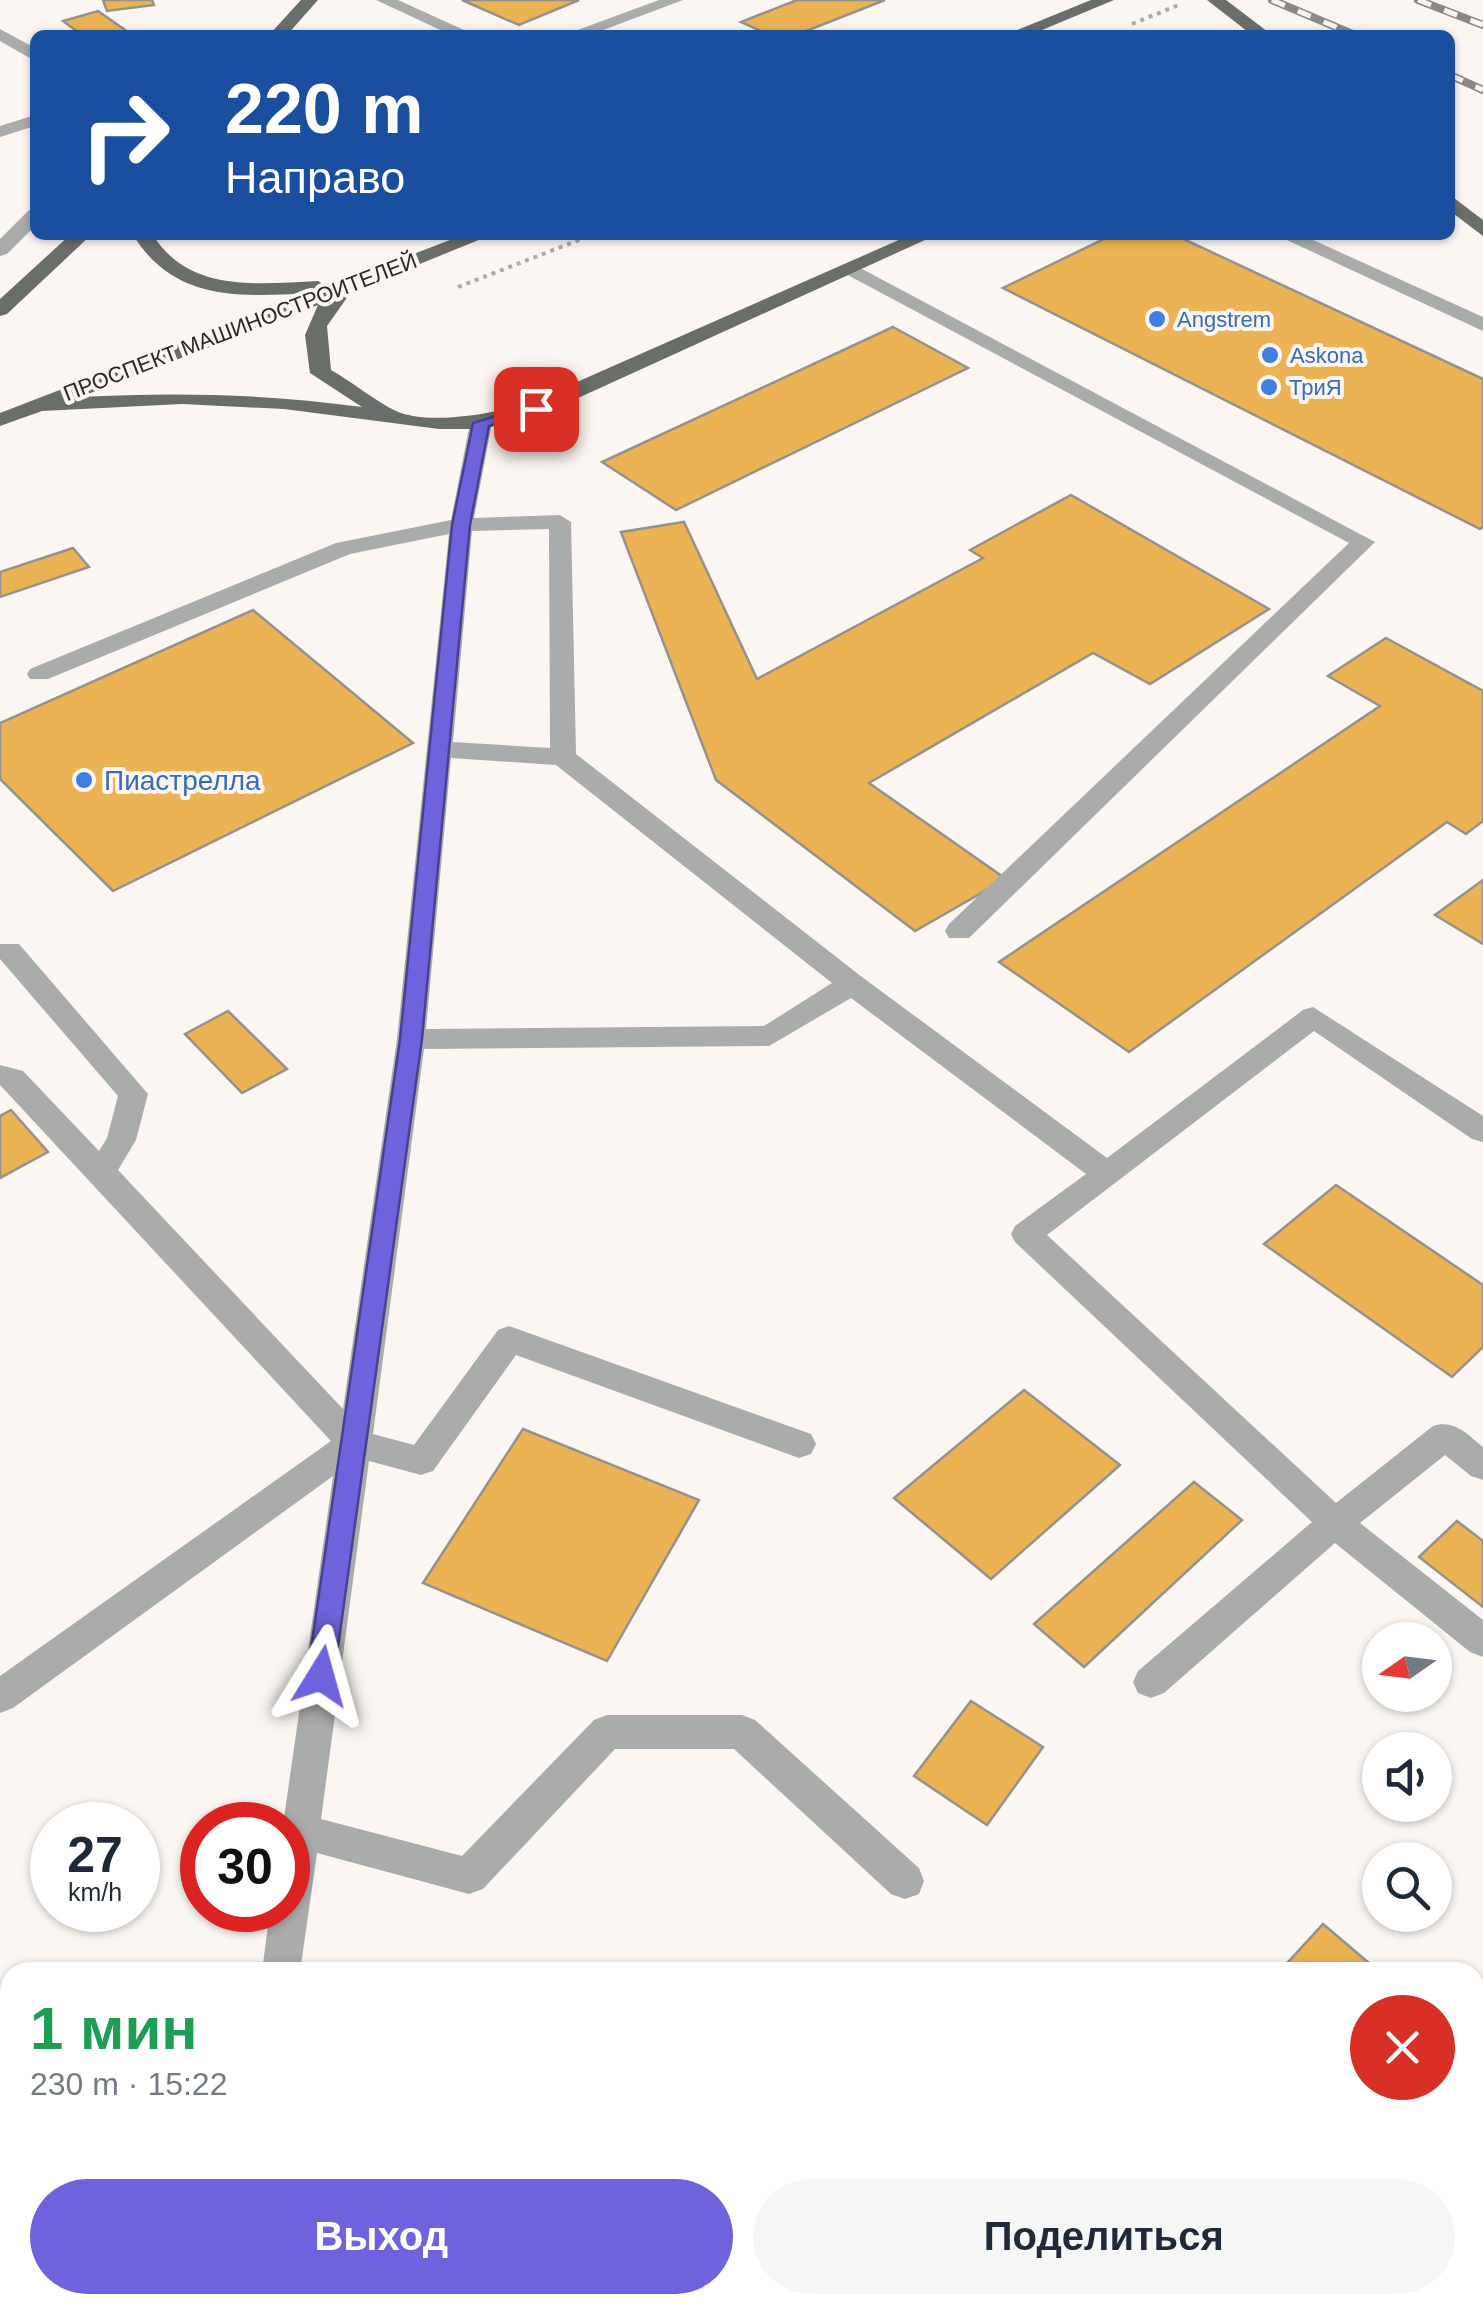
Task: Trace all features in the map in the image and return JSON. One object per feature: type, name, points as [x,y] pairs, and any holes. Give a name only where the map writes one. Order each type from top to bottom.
[{"type":"main road","points":[[283,30],[310,0]]},
{"type":"main road","points":[[1027,30],[1106,0]]},
{"type":"main road","points":[[1214,0],[1256,30]]},
{"type":"main road","points":[[1455,205],[1483,230]]},
{"type":"main road","points":[[0,310],[76,240]]},
{"type":"main road","points":[[146,240],[163,268],[196,283],[284,289],[346,286]]},
{"type":"main road","name":"ПРОСПЕКТ МАШИНОСТРОИТЕЛЕЙ","points":[[0,420],[468,240]]},
{"type":"main road","points":[[39,406],[182,398],[284,403],[396,418],[481,423],[536,409],[914,240]]},
{"type":"main road","points":[[346,286],[319,313],[314,344],[321,373],[396,418]]},
{"type":"street","points":[[384,0],[454,30]]},
{"type":"street","points":[[588,30],[675,0]]},
{"type":"street","points":[[0,34],[30,53]]},
{"type":"street","points":[[0,132],[30,122]]},
{"type":"street","points":[[0,219],[19,233]]},
{"type":"street","points":[[0,250],[30,221]]},
{"type":"street","points":[[1297,240],[1483,324]]},
{"type":"street","points":[[849,268],[1364,542],[958,932]]},
{"type":"street","points":[[302,1802],[411,1039],[461,525],[481,423]]},
{"type":"street","points":[[39,674],[344,548],[461,525],[560,522],[563,757]]},
{"type":"street","points":[[440,749],[563,757],[852,984],[1107,1174]]},
{"type":"street","points":[[9,951],[132,1094],[121,1140],[101,1172]]},
{"type":"street","points":[[411,1039],[769,1036],[852,984]]},
{"type":"street","points":[[1483,1131],[1313,1017],[1026,1234],[1336,1523],[1483,1641]]},
{"type":"street","points":[[0,1075],[14,1078],[354,1443],[420,1460],[509,1339],[798,1444]]},
{"type":"street","points":[[1150,1682],[1445,1436],[1483,1466]]},
{"type":"street","points":[[0,1697],[354,1443]]},
{"type":"street","points":[[310,1833],[470,1876],[607,1732],[742,1732],[905,1881]]},
{"type":"street","points":[[282,1962],[286,1932]]},
{"type":"path","points":[[1122,28],[1190,0]]},
{"type":"building","points":[[103,0],[152,0],[154,5],[107,11]]},
{"type":"building","points":[[462,0],[579,0],[519,25]]},
{"type":"building","points":[[797,0],[885,0],[809,30],[759,30],[741,22]]},
{"type":"building","points":[[98,11],[125,30],[75,30],[63,21]]},
{"type":"building","points":[[1102,240],[1186,240],[1483,379],[1483,527],[1480,529],[1003,288]]},
{"type":"building","points":[[893,327],[968,368],[676,510],[602,462]]},
{"type":"building","points":[[1071,495],[1269,609],[1150,684],[1093,653],[869,783],[1006,879],[915,931],[716,780],[621,532],[684,522],[757,679],[983,558],[970,550]]},
{"type":"building","points":[[73,548],[89,567],[0,597],[0,572]]},
{"type":"building","points":[[253,610],[413,743],[113,891],[0,779],[0,723]]},
{"type":"building","points":[[1386,638],[1483,691],[1483,821],[1466,834],[1447,822],[1129,1052],[999,962],[1380,706],[1328,676]]},
{"type":"building","points":[[1483,880],[1483,944],[1435,915]]},
{"type":"building","points":[[228,1011],[287,1069],[242,1093],[185,1034]]},
{"type":"building","points":[[11,1110],[48,1152],[0,1178],[0,1116]]},
{"type":"building","points":[[1336,1185],[1483,1285],[1483,1347],[1452,1377],[1264,1244]]},
{"type":"building","points":[[1024,1390],[1120,1465],[991,1579],[894,1498]]},
{"type":"building","points":[[523,1429],[699,1500],[607,1661],[423,1583]]},
{"type":"building","points":[[1194,1482],[1242,1520],[1084,1667],[1034,1624]]},
{"type":"building","points":[[1457,1521],[1483,1541],[1483,1607],[1419,1557]]},
{"type":"building","points":[[971,1701],[1043,1747],[987,1825],[914,1776]]},
{"type":"building","points":[[1323,1924],[1368,1962],[1288,1962]]},
{"type":"railway","points":[[1272,0],[1343,30]]},
{"type":"railway","points":[[1418,0],[1483,25]]},
{"type":"railway","points":[[1455,77],[1483,90]]},
{"type":"place","name":"Angstrem","points":[[1157,319]]},
{"type":"place","name":"Askona","points":[[1270,355]]},
{"type":"place","name":"ТриЯ","points":[[1269,387]]},
{"type":"place","name":"Пиастрелла","points":[[84,780]]},
{"type":"route","points":[[321,1676],[411,1039],[461,525],[481,423],[536,409]]}]
